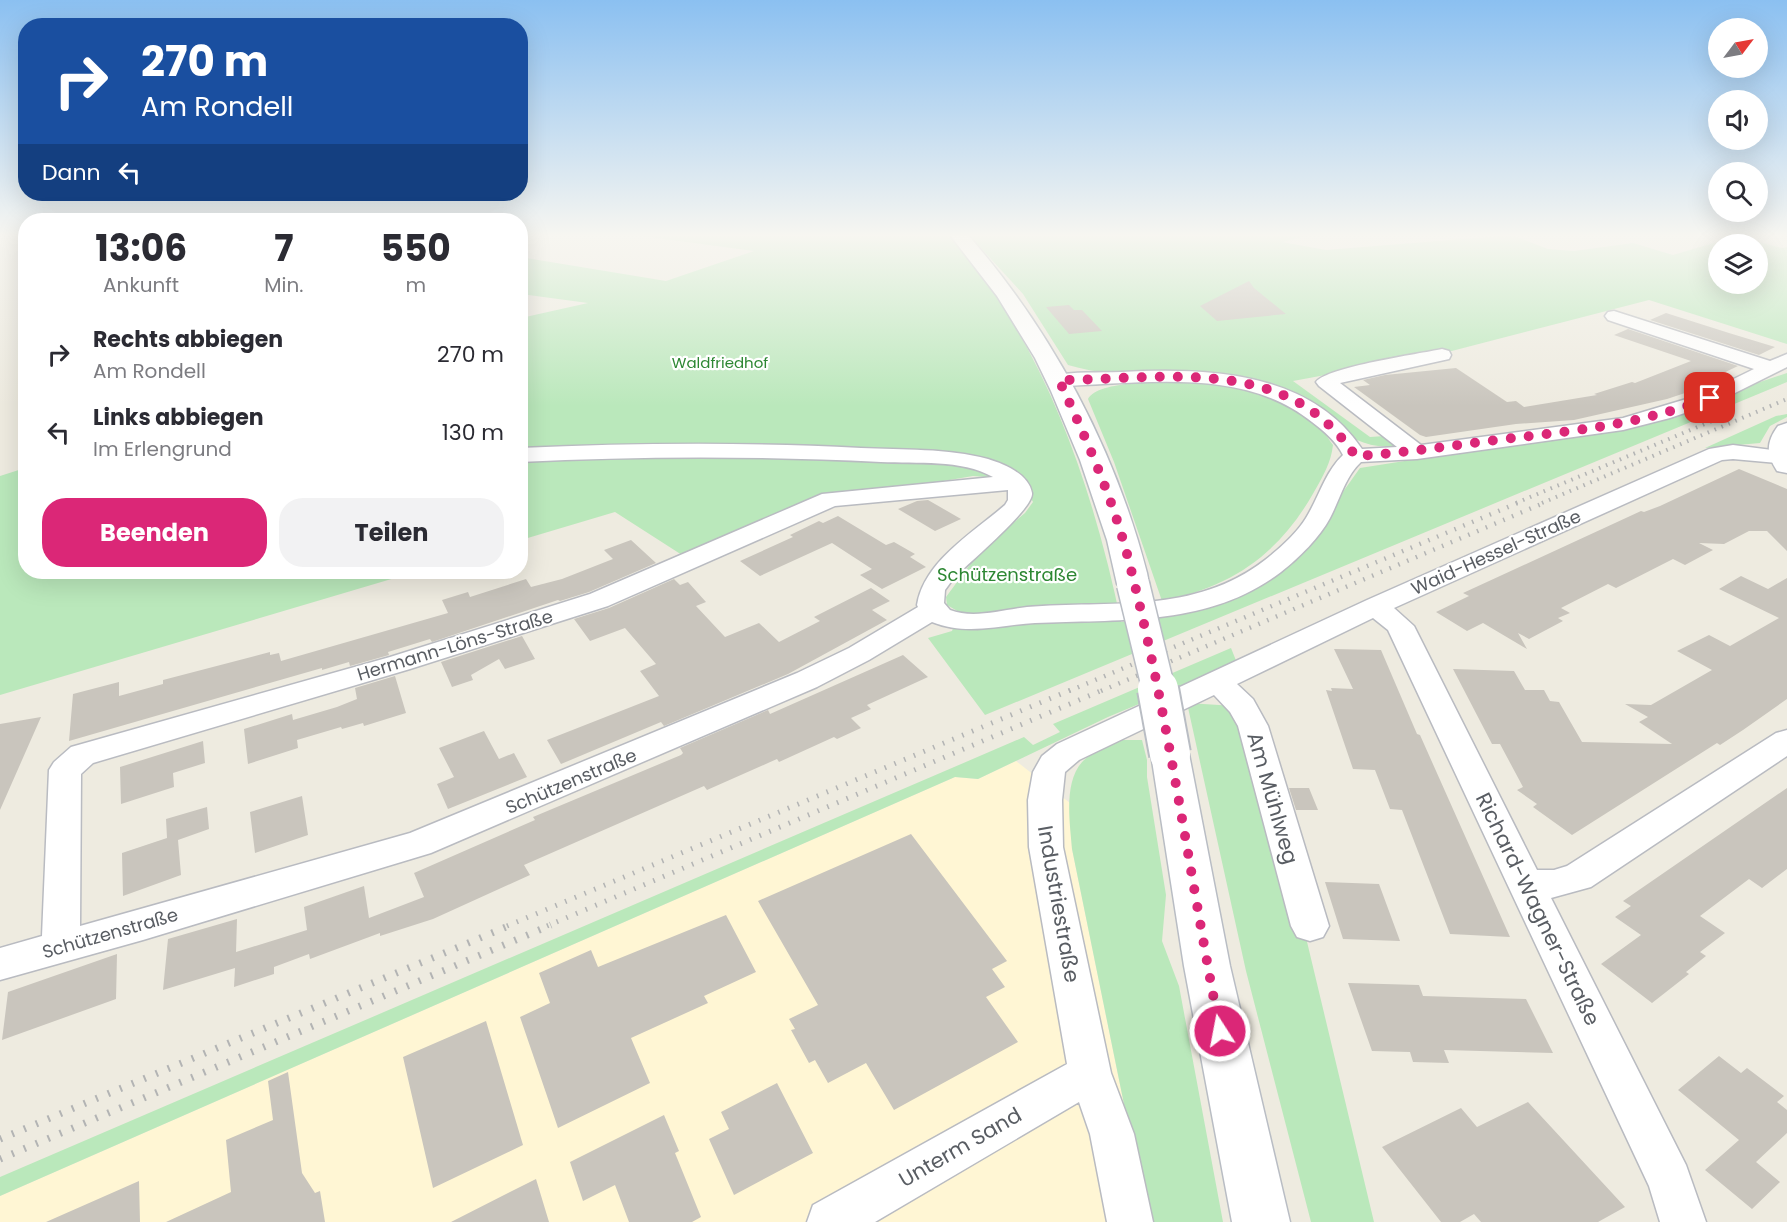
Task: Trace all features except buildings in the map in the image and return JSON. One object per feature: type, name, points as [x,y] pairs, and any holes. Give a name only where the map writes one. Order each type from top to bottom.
[{"type":"main road","points":[[1004,292],[1018,310],[1059,380],[1096,463],[1126,553],[1154,665],[1207,966],[1261,1222]]},
{"type":"main road","points":[[1785,461],[1780,442],[1787,430]]},
{"type":"street","points":[[1614,316],[1778,363]]},
{"type":"street","points":[[1417,452],[1326,382],[1328,378],[1442,355]]},
{"type":"street","points":[[528,455],[677,449],[839,453],[973,463],[997,469],[1015,482],[1020,495],[1018,504],[969,546],[941,579],[929,598],[933,610],[942,617],[964,622],[1036,615],[1139,614],[1183,608],[1227,595],[1274,566],[1316,521],[1344,466],[1355,456],[1417,452],[1599,429],[1652,418],[1740,385],[1778,363]]},
{"type":"street","points":[[1059,380],[1194,377],[1252,386],[1279,394],[1313,411],[1350,446],[1355,456]]},
{"type":"street","name":"Waid-Hessel-Straße","points":[[1217,681],[1376,606],[1717,454],[1733,452],[1785,461]]},
{"type":"street","name":"Hermann-Löns-Straße","points":[[61,947],[65,771],[82,755],[389,666],[599,600],[830,498],[1015,482]]},
{"type":"street","name":"Richard-Wagner-Straße","points":[[1376,606],[1400,626],[1670,1181],[1683,1222]]},
{"type":"street","name":"Schützenstraße","points":[[0,964],[420,844],[807,680],[859,654],[933,610]]},
{"type":"street","name":"Am Mühlweg","points":[[1217,681],[1242,706],[1253,726],[1310,926]]},
{"type":"street","name":"Industriestraße","points":[[1130,1222],[1112,1134],[1090,1073],[1046,847],[1045,800],[1048,772],[1053,764],[1068,752],[1217,681]]},
{"type":"street","points":[[1527,884],[1554,884],[1578,877],[1787,741]]},
{"type":"street","name":"Unterm Sand","points":[[830,1222],[1090,1073]]},
{"type":"shaded area","points":[[1016,761],[1070,803],[1072,849],[1148,1222],[0,1222],[0,1196],[955,777],[978,779]]},
{"type":"green space","name":"Waldfriedhof","points":[[528,292],[993,292],[1012,320],[1060,417],[1096,519],[1121,622],[1182,614],[1235,599],[1259,587],[1303,551],[1331,516],[1339,498],[1360,468],[1519,443],[1630,429],[1719,402],[1757,383],[1787,373],[1787,382],[985,715],[928,638],[952,631],[959,612],[947,605],[946,597],[980,551],[1025,513],[1033,502],[1024,485],[999,478],[973,476],[797,506],[682,555],[615,512],[528,538],[528,316],[588,303],[528,295]]},
{"type":"green space","points":[[1021,292],[1708,292],[1708,294],[1768,294],[1768,292],[1787,292],[1787,344],[1649,300],[1444,353],[1293,381],[1370,437],[1385,436],[1396,443],[1394,446],[1378,446],[1347,435],[1271,387],[1127,376],[1068,365]]},
{"type":"green space","points":[[1186,381],[1236,388],[1284,402],[1316,422],[1333,445],[1328,464],[1314,492],[1300,514],[1269,550],[1232,577],[1187,595],[1162,601],[1114,462],[1088,399],[1094,393],[1118,385]]},
{"type":"green space","points":[[1787,414],[1787,417],[1770,426],[1760,443],[1705,448],[1776,416]]},
{"type":"green space","points":[[18,470],[18,579],[391,579],[0,695],[0,476]]},
{"type":"green space","points":[[1231,648],[1237,663],[1108,717],[978,779],[955,777],[0,1196],[0,1177],[1024,737],[1033,745],[1060,732],[1053,724]]},
{"type":"green space","points":[[1187,703],[1235,706],[1303,925],[1374,1222],[1311,1222],[1246,971]]},
{"type":"green space","points":[[1120,740],[1142,740],[1147,760],[1147,777],[1166,895],[1162,941],[1179,986],[1223,1222],[1148,1222],[1072,849],[1069,815],[1070,791],[1077,770],[1083,761],[1091,754]]},
{"type":"railway","points":[[1542,503],[1787,399]]},
{"type":"railway","points":[[1516,503],[1712,421]]},
{"type":"railway","points":[[1069,691],[1520,502]]},
{"type":"railway","points":[[1101,691],[1546,502]]},
{"type":"railway","points":[[507,926],[1073,689]]},
{"type":"railway","points":[[547,926],[1105,689]]},
{"type":"railway","points":[[0,1139],[511,925]]},
{"type":"railway","points":[[0,1159],[551,925]]},
{"type":"route","points":[[1220,1031],[1154,665],[1126,553],[1096,463],[1059,380],[1194,377],[1252,386],[1279,394],[1313,411],[1350,446],[1355,456],[1417,452],[1505,439],[1599,429],[1652,418],[1710,398]]}]
